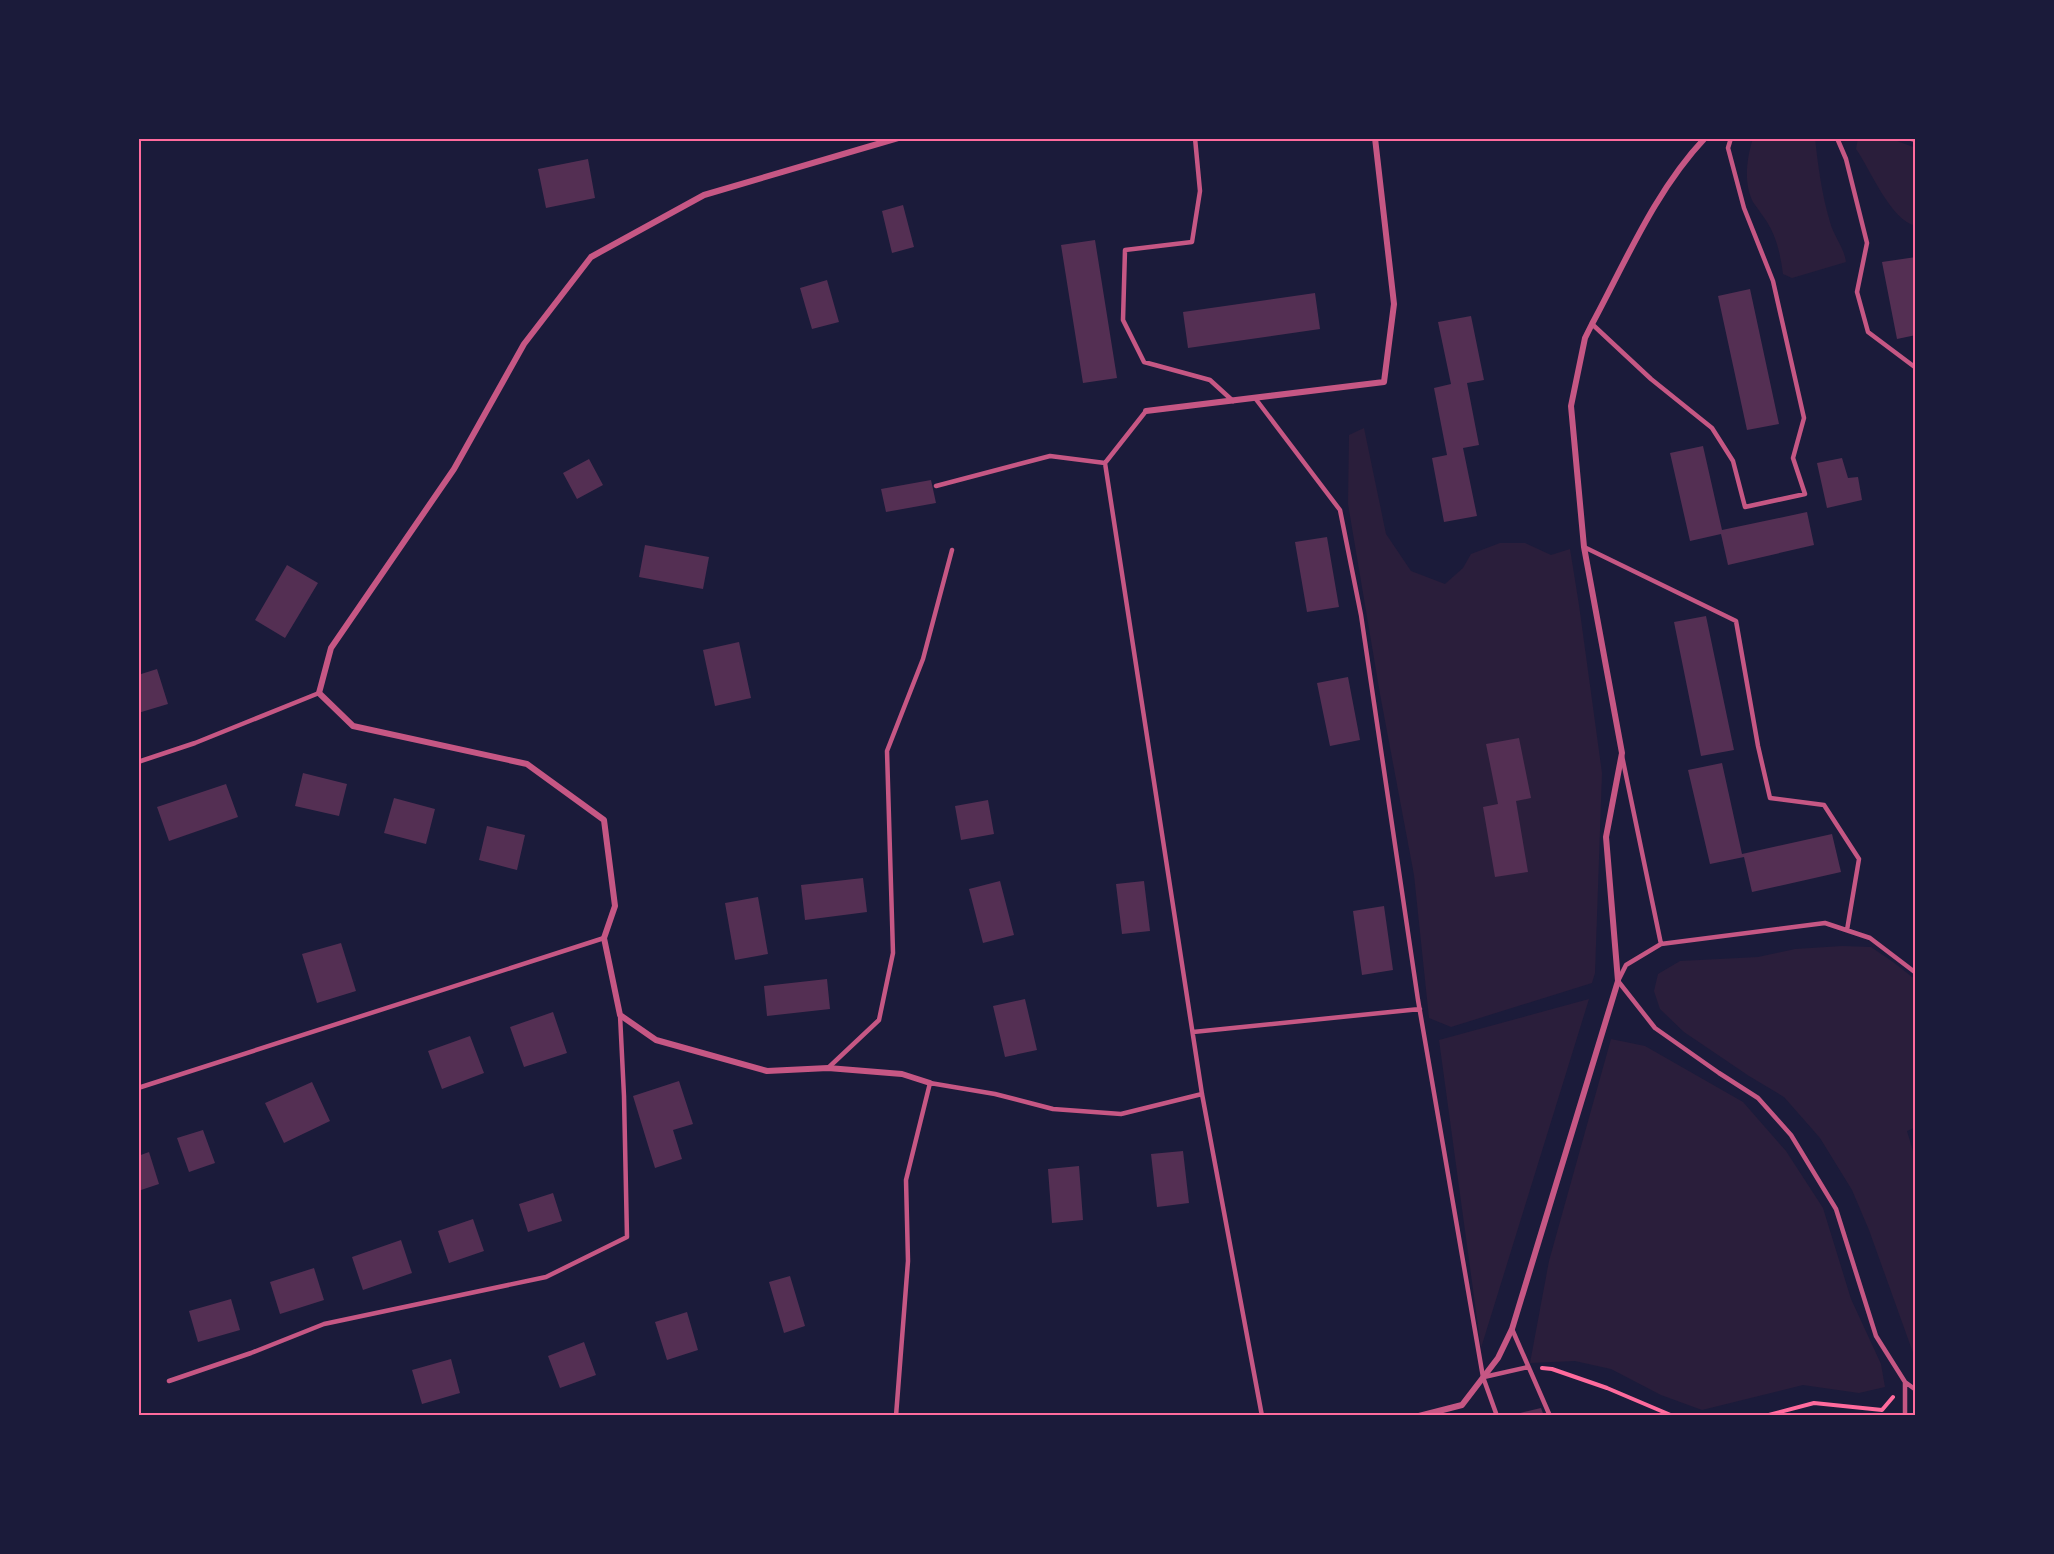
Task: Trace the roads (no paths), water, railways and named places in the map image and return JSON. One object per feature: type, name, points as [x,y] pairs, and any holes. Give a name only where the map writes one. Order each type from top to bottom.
[{"type":"street","points":[[898,138],[704,195],[591,257],[524,344],[453,469],[331,648],[319,693],[353,726],[527,764],[603,820],[615,906],[604,938],[620,1015],[656,1040],[767,1071],[828,1068],[902,1074],[930,1083]]},
{"type":"street","points":[[1146,411],[1384,382],[1394,304],[1375,138]]},
{"type":"street","points":[[1419,1416],[1462,1404],[1498,1358],[1512,1329],[1618,981],[1606,837],[1622,753],[1584,547],[1571,406],[1585,338],[1592,324],[1661,195],[1691,153],[1705,138]]},
{"type":"lane","points":[[1195,138],[1200,190],[1192,242],[1125,250],[1123,321],[1144,362],[1210,380],[1233,401]]},
{"type":"lane","points":[[1592,324],[1651,379],[1712,428],[1733,461],[1745,507],[1804,494],[1793,458],[1804,418],[1773,281],[1744,208],[1728,148],[1731,138]]},
{"type":"lane","points":[[1837,138],[1846,159],[1867,243],[1857,292],[1868,332],[1916,368]]},
{"type":"lane","points":[[1908,138],[1916,140]]},
{"type":"lane","points":[[1255,398],[1340,510],[1361,615],[1420,1009],[1483,1377],[1497,1416]]},
{"type":"lane","points":[[1146,411],[1105,463],[1202,1094],[1262,1416]]},
{"type":"lane","points":[[936,486],[1050,456],[1105,463]]},
{"type":"lane","points":[[1584,547],[1737,621],[1758,746],[1770,798],[1824,805],[1859,859],[1847,930]]},
{"type":"lane","points":[[828,1068],[879,1020],[893,953],[886,752],[923,659],[952,550]]},
{"type":"lane","points":[[138,762],[195,743],[319,693]]},
{"type":"lane","points":[[1622,753],[1661,944]]},
{"type":"lane","points":[[1916,973],[1870,938],[1825,923],[1661,944],[1626,965],[1618,981],[1655,1028],[1758,1098],[1791,1135],[1836,1209],[1876,1336],[1905,1382],[1916,1390]]},
{"type":"lane","points":[[138,1088],[604,938]]},
{"type":"lane","points":[[1193,1032],[1420,1009]]},
{"type":"lane","points":[[169,1381],[251,1353],[324,1324],[546,1277],[627,1237],[625,1107],[620,1015]]},
{"type":"lane","points":[[896,1416],[908,1261],[906,1180],[930,1083],[995,1094],[1053,1108],[1121,1114],[1202,1094]]},
{"type":"lane","points":[[1512,1329],[1550,1416]]},
{"type":"lane","points":[[1483,1377],[1528,1367]]},
{"type":"lane","points":[[1905,1382],[1905,1416]]}]
